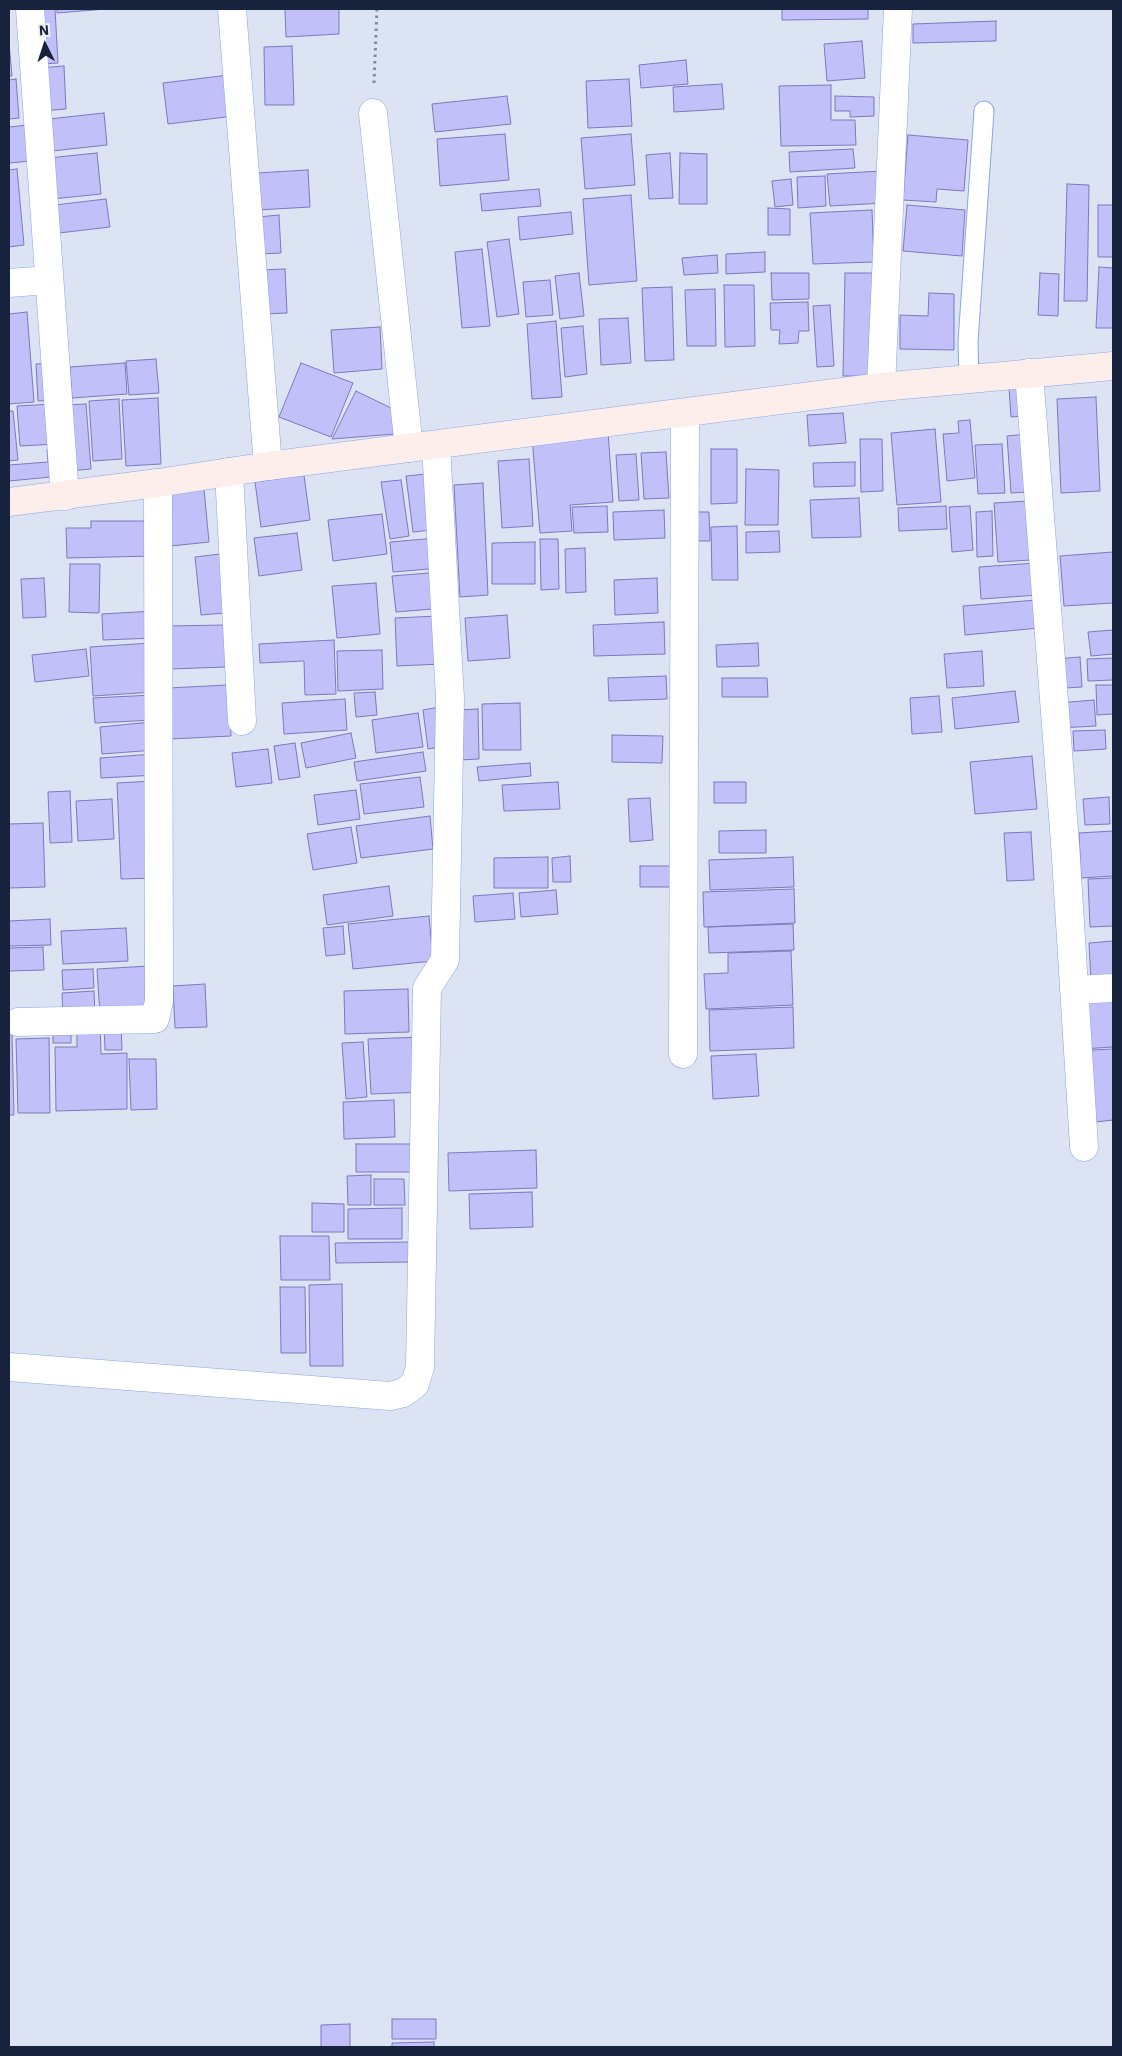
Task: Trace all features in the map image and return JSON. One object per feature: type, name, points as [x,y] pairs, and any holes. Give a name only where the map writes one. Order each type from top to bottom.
[{"type":"street","points":[[30,9],[66,496]]},
{"type":"street","points":[[232,9],[268,466]]},
{"type":"street","points":[[881,387],[898,9]]},
{"type":"street","points":[[373,113],[409,448]]},
{"type":"street","points":[[9,283],[49,280]]},
{"type":"street","points":[[9,502],[158,484],[268,466],[881,387],[1113,366]]},
{"type":"street","points":[[1029,373],[1065,843],[1084,1147]]},
{"type":"street","points":[[683,1054],[686,413]]},
{"type":"street","points":[[9,1367],[390,1396],[403,1393],[415,1384],[420,1367],[427,988],[446,960],[450,698],[436,445]]},
{"type":"street","points":[[229,472],[242,721]]},
{"type":"street","points":[[18,1022],[155,1019],[159,1001],[158,484]]},
{"type":"street","points":[[1074,990],[1113,988]]},
{"type":"lane","points":[[970,380],[968,342],[984,111]]},
{"type":"path","points":[[373,113],[377,9]]},
{"type":"building","points":[[37,9],[55,9],[58,63],[41,64]]},
{"type":"building","points":[[57,9],[106,9],[57,13]]},
{"type":"building","points":[[285,9],[339,9],[339,34],[286,37]]},
{"type":"building","points":[[782,9],[868,9],[868,19],[782,20]]},
{"type":"building","points":[[996,21],[996,41],[913,43],[913,24]]},
{"type":"building","points":[[862,41],[865,78],[827,81],[824,44]]},
{"type":"building","points":[[9,43],[12,76],[9,76]]},
{"type":"building","points":[[292,46],[294,105],[265,105],[264,47]]},
{"type":"building","points":[[686,60],[688,84],[641,88],[639,65]]},
{"type":"building","points":[[64,66],[66,109],[41,111],[39,68]]},
{"type":"building","points":[[229,75],[234,116],[168,124],[163,83]]},
{"type":"building","points":[[16,79],[19,118],[9,119],[9,80]]},
{"type":"building","points":[[629,79],[632,126],[588,128],[586,81]]},
{"type":"building","points":[[722,84],[724,109],[674,112],[673,87]]},
{"type":"building","points":[[831,85],[831,120],[855,120],[856,145],[781,146],[779,86]]},
{"type":"building","points":[[507,96],[511,124],[435,132],[432,104]]},
{"type":"building","points":[[835,96],[874,97],[874,116],[850,117],[850,111],[835,111]]},
{"type":"building","points":[[104,113],[107,145],[52,151],[49,119]]},
{"type":"building","points":[[28,125],[31,161],[9,163],[9,127]]},
{"type":"building","points":[[505,134],[509,180],[440,186],[437,139]]},
{"type":"building","points":[[631,134],[635,185],[585,189],[581,138]]},
{"type":"building","points":[[908,135],[968,140],[964,191],[937,189],[936,202],[903,200]]},
{"type":"building","points":[[853,149],[855,168],[790,172],[789,152]]},
{"type":"building","points":[[97,153],[101,194],[52,199],[48,158]]},
{"type":"building","points":[[670,153],[673,198],[649,199],[646,155]]},
{"type":"building","points":[[680,153],[707,154],[707,204],[679,204]]},
{"type":"building","points":[[17,169],[24,245],[9,247],[9,170]]},
{"type":"building","points":[[308,170],[310,207],[258,210],[256,173]]},
{"type":"building","points":[[882,171],[884,203],[830,206],[827,174]]},
{"type":"building","points":[[825,176],[826,206],[798,208],[797,177]]},
{"type":"building","points":[[791,179],[793,205],[775,207],[772,181]]},
{"type":"building","points":[[1067,184],[1089,185],[1087,301],[1064,301]]},
{"type":"building","points":[[539,189],[541,206],[482,211],[480,194]]},
{"type":"building","points":[[631,195],[637,281],[589,285],[583,199]]},
{"type":"building","points":[[106,199],[110,227],[59,233],[55,205]]},
{"type":"building","points":[[907,205],[965,210],[962,256],[903,251]]},
{"type":"building","points":[[1098,205],[1113,205],[1113,257],[1098,257]]},
{"type":"building","points":[[768,208],[790,209],[790,235],[768,235]]},
{"type":"building","points":[[872,210],[874,262],[813,264],[810,213]]},
{"type":"building","points":[[571,212],[573,234],[520,240],[518,217]]},
{"type":"building","points":[[279,215],[281,253],[260,254],[258,217]]},
{"type":"building","points":[[509,239],[519,314],[497,317],[487,242]]},
{"type":"building","points":[[482,249],[490,326],[462,328],[455,252]]},
{"type":"building","points":[[765,252],[765,272],[726,274],[726,254]]},
{"type":"building","points":[[717,255],[718,273],[684,275],[682,258]]},
{"type":"building","points":[[1099,267],[1113,268],[1113,328],[1096,328]]},
{"type":"building","points":[[285,269],[287,313],[264,314],[262,270]]},
{"type":"building","points":[[579,273],[584,316],[560,319],[555,276]]},
{"type":"building","points":[[771,273],[809,273],[809,299],[772,300]]},
{"type":"building","points":[[845,273],[877,273],[875,376],[843,376]]},
{"type":"building","points":[[1040,273],[1059,274],[1058,316],[1038,315]]},
{"type":"building","points":[[550,280],[553,315],[526,317],[523,282]]},
{"type":"building","points":[[724,285],[754,285],[755,346],[725,347]]},
{"type":"building","points":[[672,287],[674,360],[645,361],[642,288]]},
{"type":"building","points":[[715,289],[716,346],[687,346],[685,290]]},
{"type":"building","points":[[929,293],[954,294],[954,350],[900,349],[900,315],[928,316]]},
{"type":"building","points":[[808,302],[809,331],[799,331],[798,343],[779,344],[780,330],[771,330],[770,303]]},
{"type":"building","points":[[830,305],[834,366],[817,367],[813,306]]},
{"type":"building","points":[[27,312],[34,402],[9,404],[9,314]]},
{"type":"building","points":[[628,318],[631,363],[601,365],[599,319]]},
{"type":"building","points":[[556,321],[562,397],[532,399],[527,324]]},
{"type":"building","points":[[583,326],[587,374],[565,377],[561,328]]},
{"type":"building","points":[[380,327],[382,369],[334,373],[331,330]]},
{"type":"building","points":[[156,359],[159,393],[129,395],[126,361]]},
{"type":"building","points":[[51,363],[53,400],[38,401],[36,364]]},
{"type":"building","points":[[125,363],[127,394],[72,398],[70,367]]},
{"type":"building","points":[[301,363],[353,383],[331,437],[279,417]]},
{"type":"building","points":[[1023,387],[1025,416],[1011,417],[1009,388]]},
{"type":"building","points":[[356,391],[391,408],[395,434],[332,439]]},
{"type":"building","points":[[1096,397],[1100,491],[1061,493],[1057,399]]},
{"type":"building","points":[[158,398],[161,464],[126,466],[122,400]]},
{"type":"building","points":[[119,399],[122,459],[93,461],[89,401]]},
{"type":"building","points":[[54,404],[57,444],[20,446],[17,406]]},
{"type":"building","points":[[86,404],[91,469],[69,471],[65,405]]},
{"type":"building","points":[[9,411],[13,411],[18,460],[9,461]]},
{"type":"building","points":[[843,413],[846,443],[809,446],[807,415]]},
{"type":"building","points":[[970,420],[975,478],[947,481],[943,434],[959,433],[958,421]]},
{"type":"building","points":[[935,429],[941,502],[897,505],[891,433]]},
{"type":"building","points":[[608,431],[613,502],[570,505],[572,531],[540,533],[532,437]]},
{"type":"building","points":[[1028,434],[1031,492],[1011,493],[1007,436]]},
{"type":"building","points":[[860,439],[882,439],[883,491],[861,492]]},
{"type":"building","points":[[1002,444],[1005,493],[978,494],[975,445]]},
{"type":"building","points":[[58,448],[61,476],[9,481],[9,465],[48,462],[47,449]]},
{"type":"building","points":[[711,449],[737,449],[737,503],[711,504]]},
{"type":"building","points":[[666,452],[669,498],[644,499],[641,453]]},
{"type":"building","points":[[636,454],[639,500],[619,501],[616,455]]},
{"type":"building","points":[[529,459],[533,526],[502,528],[498,461]]},
{"type":"building","points":[[855,462],[855,486],[814,487],[813,463]]},
{"type":"building","points":[[746,469],[779,470],[778,525],[745,525]]},
{"type":"building","points":[[426,474],[432,530],[413,532],[406,476]]},
{"type":"building","points":[[304,475],[310,520],[261,527],[255,482]]},
{"type":"building","points":[[401,480],[409,536],[390,539],[381,482]]},
{"type":"building","points":[[483,483],[488,595],[460,597],[454,485]]},
{"type":"building","points":[[204,489],[209,542],[171,546],[167,492]]},
{"type":"building","points":[[859,498],[861,537],[812,538],[810,500]]},
{"type":"building","points":[[1028,501],[1031,560],[998,562],[994,503]]},
{"type":"building","points":[[607,506],[608,532],[574,533],[572,507]]},
{"type":"building","points":[[946,506],[947,529],[899,531],[898,508]]},
{"type":"building","points":[[970,506],[973,550],[952,552],[949,507]]},
{"type":"building","points":[[664,510],[665,538],[614,540],[613,512]]},
{"type":"building","points":[[992,511],[993,556],[977,557],[976,512]]},
{"type":"building","points":[[687,512],[709,512],[710,541],[688,541]]},
{"type":"building","points":[[382,514],[387,554],[333,561],[328,520]]},
{"type":"building","points":[[91,521],[154,521],[154,556],[67,558],[66,528],[91,528]]},
{"type":"building","points":[[737,526],[738,580],[712,580],[711,527]]},
{"type":"building","points":[[779,531],[780,552],[746,553],[746,532]]},
{"type":"building","points":[[297,533],[302,570],[259,576],[254,538]]},
{"type":"building","points":[[437,538],[440,568],[393,572],[390,542]]},
{"type":"building","points":[[540,539],[558,539],[559,589],[541,590]]},
{"type":"building","points":[[535,542],[535,584],[492,584],[492,543]]},
{"type":"building","points":[[585,548],[586,592],[566,593],[565,549]]},
{"type":"building","points":[[1113,552],[1113,603],[1064,606],[1060,556]]},
{"type":"building","points":[[220,554],[225,613],[201,615],[195,557]]},
{"type":"building","points":[[1036,563],[1038,595],[981,599],[979,567]]},
{"type":"building","points":[[70,564],[100,564],[99,613],[69,612]]},
{"type":"building","points":[[441,572],[445,608],[396,612],[392,576]]},
{"type":"building","points":[[44,578],[46,617],[23,618],[21,579]]},
{"type":"building","points":[[657,578],[658,613],[615,615],[614,580]]},
{"type":"building","points":[[376,583],[380,634],[337,638],[332,586]]},
{"type":"building","points":[[1037,600],[1039,628],[965,635],[963,606]]},
{"type":"building","points":[[154,611],[155,638],[103,640],[102,614]]},
{"type":"building","points":[[507,615],[510,658],[468,661],[465,618]]},
{"type":"building","points":[[439,616],[441,664],[397,666],[395,618]]},
{"type":"building","points":[[664,622],[665,654],[594,656],[593,625]]},
{"type":"building","points":[[226,625],[226,667],[170,669],[169,626]]},
{"type":"building","points":[[1113,630],[1113,654],[1091,656],[1088,632]]},
{"type":"building","points":[[334,640],[336,694],[305,695],[304,661],[260,663],[259,644]]},
{"type":"building","points":[[151,643],[154,692],[93,696],[90,647]]},
{"type":"building","points":[[758,643],[759,666],[717,667],[716,645]]},
{"type":"building","points":[[86,649],[89,676],[35,682],[32,655]]},
{"type":"building","points":[[382,650],[383,689],[338,691],[337,651]]},
{"type":"building","points":[[982,651],[984,686],[947,688],[944,654]]},
{"type":"building","points":[[1080,657],[1082,687],[1066,688],[1054,659]]},
{"type":"building","points":[[1113,658],[1113,680],[1088,681],[1087,659]]},
{"type":"building","points":[[666,676],[667,699],[609,701],[608,678]]},
{"type":"building","points":[[722,678],[767,678],[768,697],[722,697]]},
{"type":"building","points":[[228,685],[231,736],[170,739],[168,688]]},
{"type":"building","points":[[1096,685],[1113,685],[1113,714],[1097,715]]},
{"type":"building","points":[[1015,691],[1019,722],[955,729],[952,698]]},
{"type":"building","points":[[375,692],[377,715],[356,717],[354,693]]},
{"type":"building","points":[[153,695],[154,720],[95,723],[93,698]]},
{"type":"building","points":[[939,696],[942,732],[912,734],[910,698]]},
{"type":"building","points":[[345,699],[347,730],[284,734],[282,703]]},
{"type":"building","points":[[1094,700],[1096,726],[1059,728],[1058,703]]},
{"type":"building","points":[[520,703],[521,750],[483,750],[482,704]]},
{"type":"building","points":[[440,707],[445,746],[428,749],[423,710]]},
{"type":"building","points":[[478,709],[479,759],[459,760],[456,710]]},
{"type":"building","points":[[418,713],[423,747],[376,753],[372,720]]},
{"type":"building","points":[[152,722],[155,750],[102,754],[100,727]]},
{"type":"building","points":[[1105,730],[1106,749],[1074,751],[1073,731]]},
{"type":"building","points":[[351,733],[356,758],[306,768],[301,743]]},
{"type":"building","points":[[612,735],[663,736],[662,763],[612,762]]},
{"type":"building","points":[[295,743],[300,777],[279,780],[274,746]]},
{"type":"building","points":[[268,749],[272,783],[236,787],[232,753]]},
{"type":"building","points":[[423,752],[426,771],[357,781],[354,762]]},
{"type":"building","points":[[154,754],[156,775],[101,778],[100,758]]},
{"type":"building","points":[[1032,756],[1037,809],[975,814],[970,762]]},
{"type":"building","points":[[530,763],[531,776],[479,781],[477,767]]},
{"type":"building","points":[[420,777],[424,807],[364,814],[360,784]]},
{"type":"building","points":[[154,781],[158,878],[121,879],[117,783]]},
{"type":"building","points":[[558,782],[560,809],[504,811],[502,785]]},
{"type":"building","points":[[714,782],[746,782],[746,803],[714,803]]},
{"type":"building","points":[[356,790],[360,819],[318,825],[314,795]]},
{"type":"building","points":[[70,791],[72,842],[50,843],[48,792]]},
{"type":"building","points":[[1109,797],[1110,824],[1085,825],[1083,799]]},
{"type":"building","points":[[650,798],[653,840],[630,842],[628,799]]},
{"type":"building","points":[[112,799],[114,839],[78,841],[76,801]]},
{"type":"building","points":[[430,816],[433,849],[361,858],[356,826]]},
{"type":"building","points":[[43,823],[45,887],[9,888],[9,824]]},
{"type":"building","points":[[351,827],[357,863],[313,870],[307,834]]},
{"type":"building","points":[[766,830],[766,853],[719,853],[719,831]]},
{"type":"building","points":[[1113,831],[1113,876],[1081,878],[1079,833]]},
{"type":"building","points":[[1031,832],[1034,880],[1007,881],[1004,833]]},
{"type":"building","points":[[570,856],[571,882],[553,882],[552,858]]},
{"type":"building","points":[[548,857],[548,888],[494,888],[494,858]]},
{"type":"building","points":[[793,857],[794,887],[710,890],[709,860]]},
{"type":"building","points":[[640,866],[678,866],[678,887],[640,887]]},
{"type":"building","points":[[1113,878],[1113,926],[1090,927],[1088,879]]},
{"type":"building","points":[[389,886],[393,916],[327,925],[323,895]]},
{"type":"building","points":[[794,889],[795,923],[704,927],[703,892]]},
{"type":"building","points":[[556,890],[558,914],[521,917],[519,893]]},
{"type":"building","points":[[513,893],[515,919],[475,922],[473,896]]},
{"type":"building","points":[[429,916],[433,961],[353,969],[348,924]]},
{"type":"building","points":[[50,919],[51,945],[9,946],[9,921]]},
{"type":"building","points":[[793,924],[794,950],[709,953],[708,927]]},
{"type":"building","points":[[343,926],[345,954],[326,956],[323,928]]},
{"type":"building","points":[[126,928],[128,961],[63,964],[61,931]]},
{"type":"building","points":[[1113,941],[1113,979],[1091,981],[1089,943]]},
{"type":"building","points":[[43,947],[44,970],[9,971],[9,948]]},
{"type":"building","points":[[791,951],[793,1005],[706,1009],[704,974],[728,973],[728,953]]},
{"type":"building","points":[[149,966],[151,1013],[100,1015],[97,969]]},
{"type":"building","points":[[93,969],[94,988],[63,990],[62,970]]},
{"type":"building","points":[[205,984],[207,1027],[175,1028],[173,986]]},
{"type":"building","points":[[408,989],[409,1032],[345,1034],[344,991]]},
{"type":"building","points":[[94,991],[95,1016],[63,1017],[62,993]]},
{"type":"building","points":[[1113,997],[1113,1047],[1082,1049],[1079,1000]]},
{"type":"building","points":[[793,1007],[794,1048],[710,1051],[709,1010]]},
{"type":"building","points":[[53,1022],[71,1022],[71,1043],[53,1043]]},
{"type":"building","points":[[121,1022],[122,1050],[105,1050],[104,1023]]},
{"type":"building","points":[[77,1023],[100,1023],[101,1054],[127,1053],[127,1109],[56,1111],[55,1047],[77,1047]]},
{"type":"building","points":[[9,1033],[12,1033],[14,1115],[9,1115]]},
{"type":"building","points":[[422,1037],[425,1092],[371,1094],[368,1039]]},
{"type":"building","points":[[49,1038],[50,1113],[18,1113],[16,1039]]},
{"type":"building","points":[[363,1042],[367,1097],[346,1099],[342,1043]]},
{"type":"building","points":[[1113,1049],[1113,1120],[1096,1122],[1091,1050]]},
{"type":"building","points":[[756,1054],[759,1096],[713,1099],[711,1056]]},
{"type":"building","points":[[129,1059],[156,1059],[157,1109],[131,1110]]},
{"type":"building","points":[[394,1100],[395,1137],[344,1139],[343,1102]]},
{"type":"building","points":[[356,1144],[414,1144],[415,1172],[356,1172]]},
{"type":"building","points":[[536,1150],[537,1188],[449,1191],[448,1153]]},
{"type":"building","points":[[371,1175],[371,1205],[348,1205],[347,1176]]},
{"type":"building","points":[[374,1179],[404,1179],[405,1205],[374,1205]]},
{"type":"building","points":[[532,1192],[533,1227],[470,1229],[469,1194]]},
{"type":"building","points":[[312,1203],[344,1204],[344,1232],[312,1232]]},
{"type":"building","points":[[402,1208],[402,1239],[348,1239],[348,1209]]},
{"type":"building","points":[[280,1236],[329,1236],[330,1280],[281,1280]]},
{"type":"building","points":[[411,1242],[411,1262],[336,1263],[335,1243]]},
{"type":"building","points":[[342,1284],[343,1366],[310,1366],[309,1285]]},
{"type":"building","points":[[280,1287],[305,1287],[306,1353],[281,1353]]},
{"type":"building","points":[[392,2019],[436,2019],[436,2039],[392,2039]]},
{"type":"building","points":[[350,2024],[350,2047],[321,2047],[321,2025]]},
{"type":"building","points":[[434,2042],[434,2047],[392,2047],[392,2043]]}]
